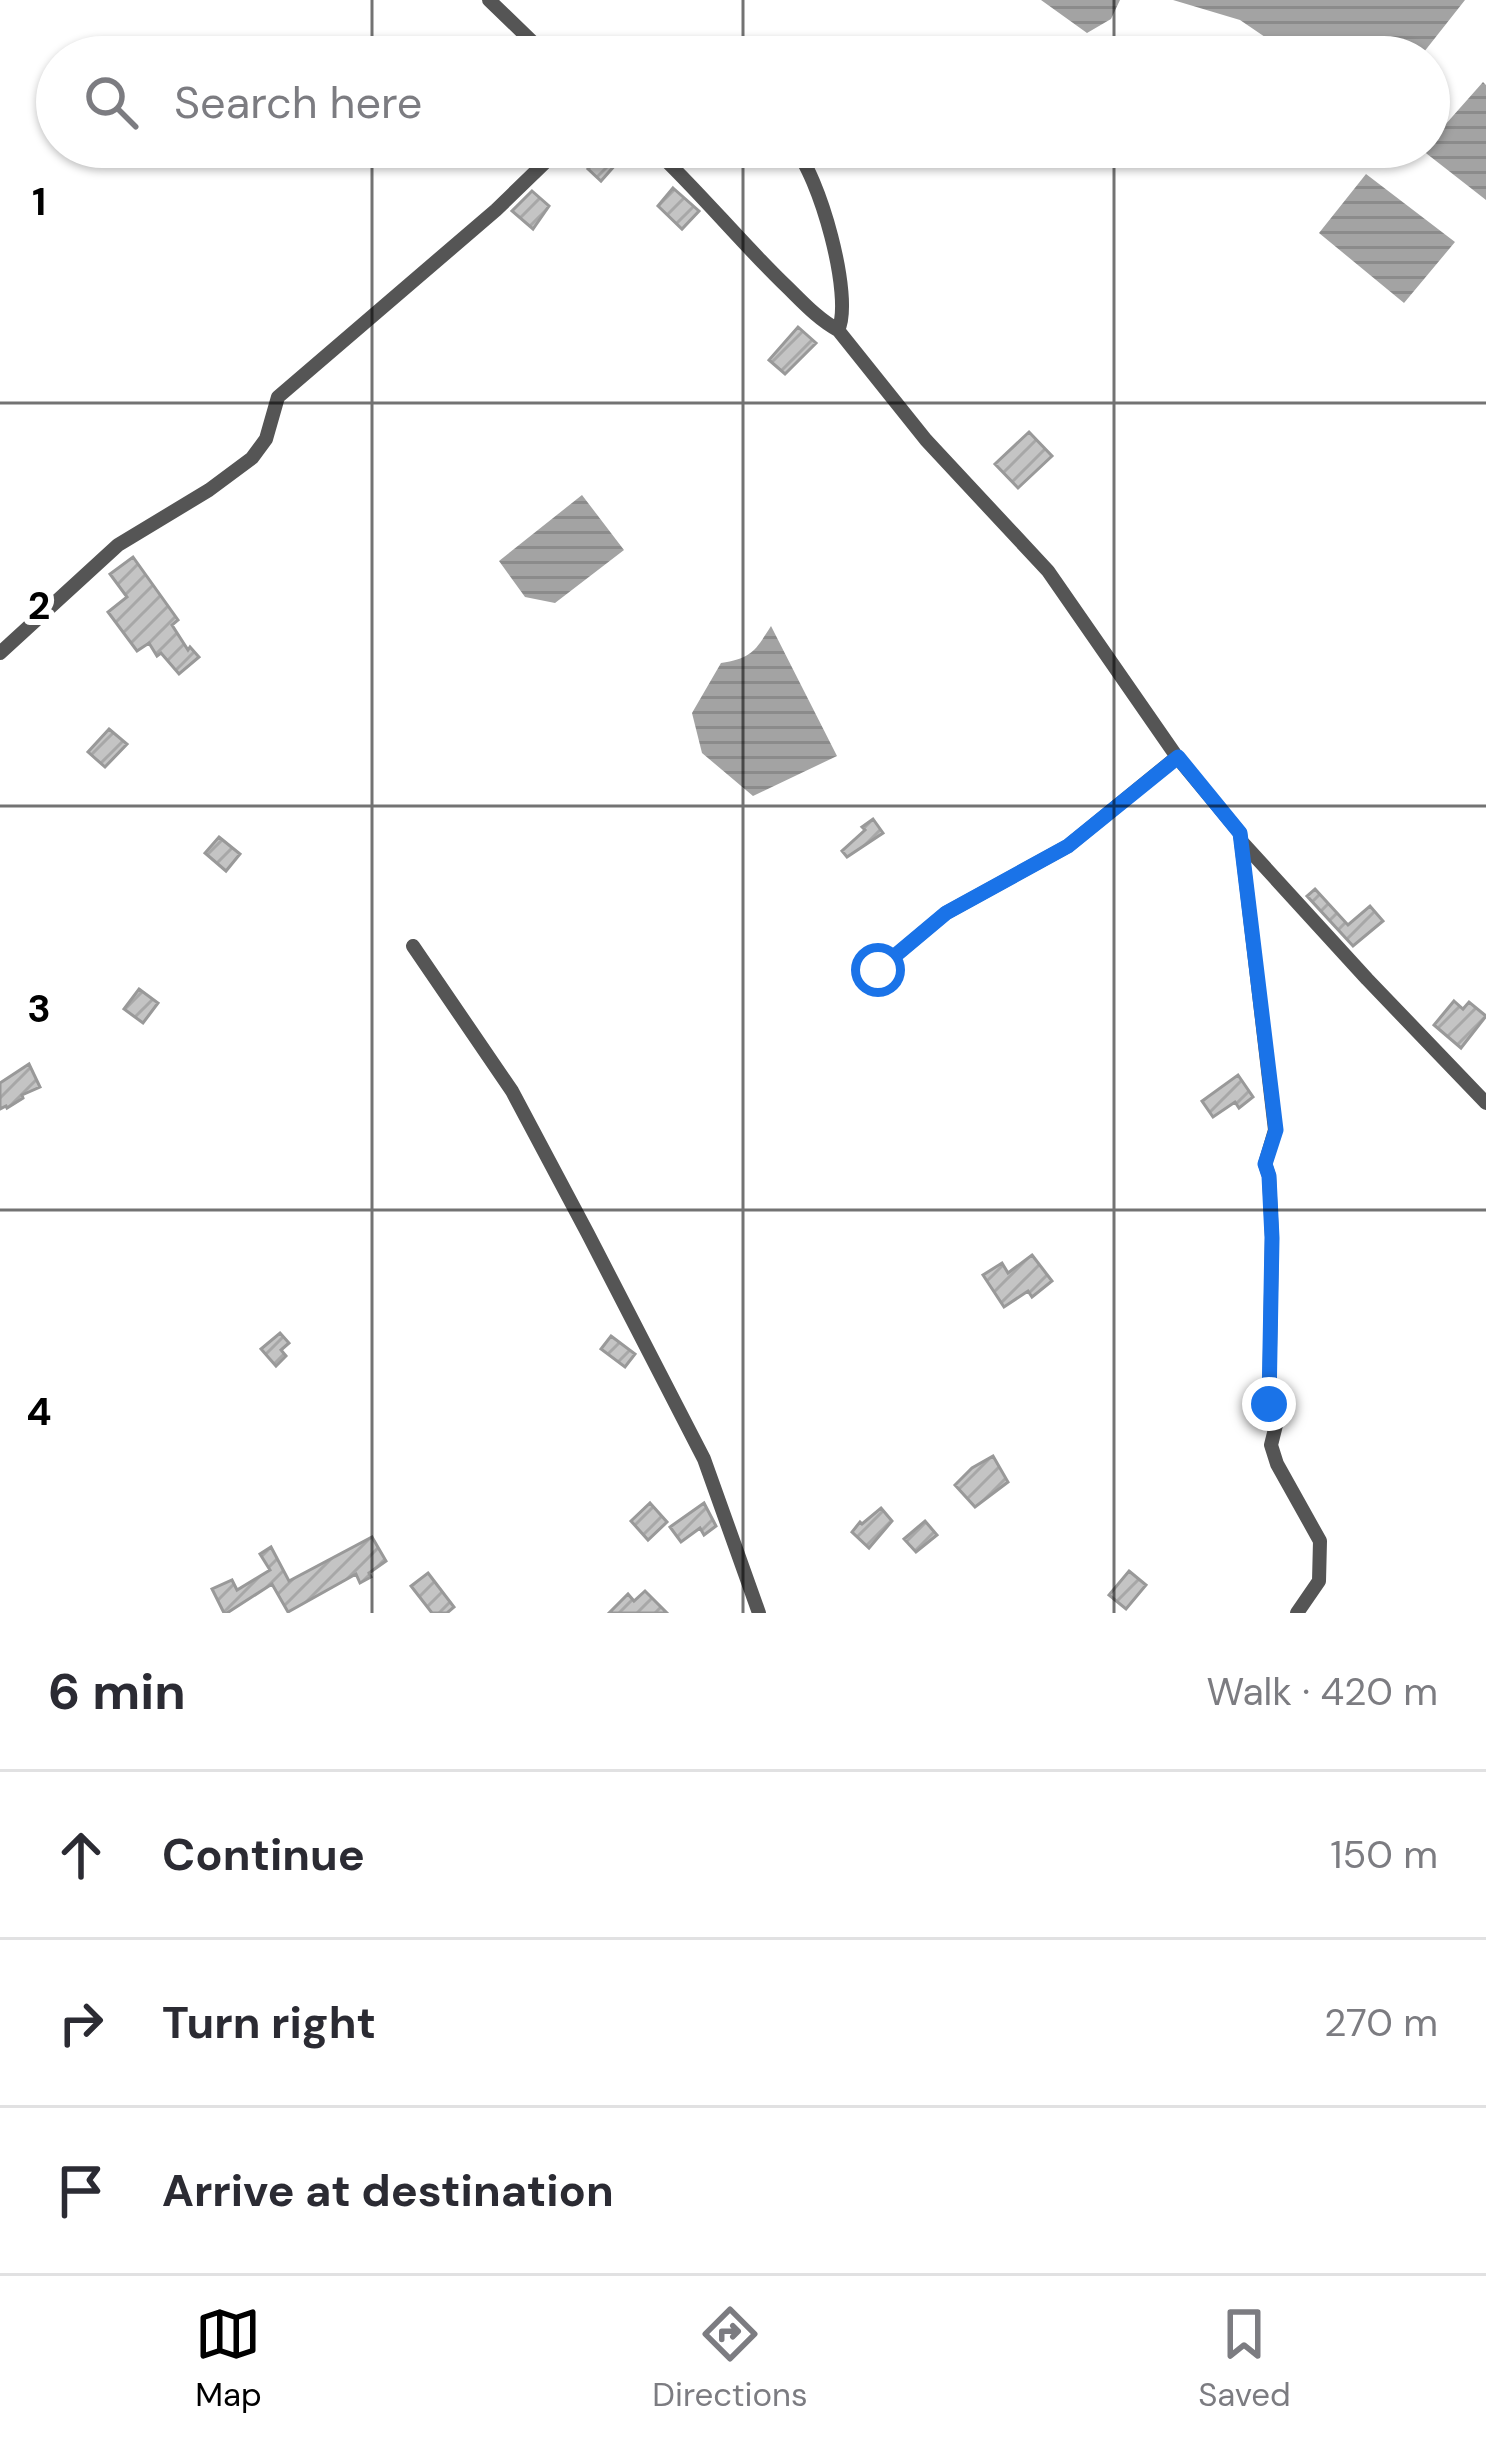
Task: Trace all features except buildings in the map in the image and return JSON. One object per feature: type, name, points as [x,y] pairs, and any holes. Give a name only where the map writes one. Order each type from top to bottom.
[{"type":"street","points":[[489,0],[526,36]]},
{"type":"street","points":[[0,653],[118,545],[252,458],[266,439],[278,397],[480,225],[539,168]]},
{"type":"street","points":[[675,168],[759,259],[838,330],[926,440],[1048,571],[1178,757],[1240,833],[1276,1130],[1265,1164],[1272,1238],[1269,1404],[1276,1426],[1271,1445],[1320,1540],[1319,1581],[1298,1613]]},
{"type":"street","points":[[808,168],[818,188],[843,292],[844,318],[838,330]]},
{"type":"street","points":[[878,970],[946,913],[1068,846],[1178,757]]},
{"type":"street","points":[[1241,841],[1486,1102]]},
{"type":"street","points":[[413,946],[512,1091],[588,1234],[704,1459],[759,1613]]},
{"type":"shaded area","points":[[1041,0],[1120,0],[1111,19],[1087,33]]},
{"type":"shaded area","points":[[1173,0],[1465,0],[1437,36],[1264,36],[1240,20]]},
{"type":"shaded area","points":[[1483,82],[1486,200],[1445,168],[1450,168],[1450,119]]},
{"type":"shaded area","points":[[1366,174],[1455,242],[1404,303],[1319,233]]},
{"type":"shaded area","points":[[582,495],[624,550],[555,603],[525,597],[499,561]]},
{"type":"shaded area","points":[[771,626],[837,756],[753,796],[702,753],[692,713],[721,663],[752,652]]},
{"type":"route","points":[[878,970],[946,913],[1068,846],[1178,757],[1240,833],[1276,1130],[1265,1164],[1272,1238],[1269,1404]]}]
